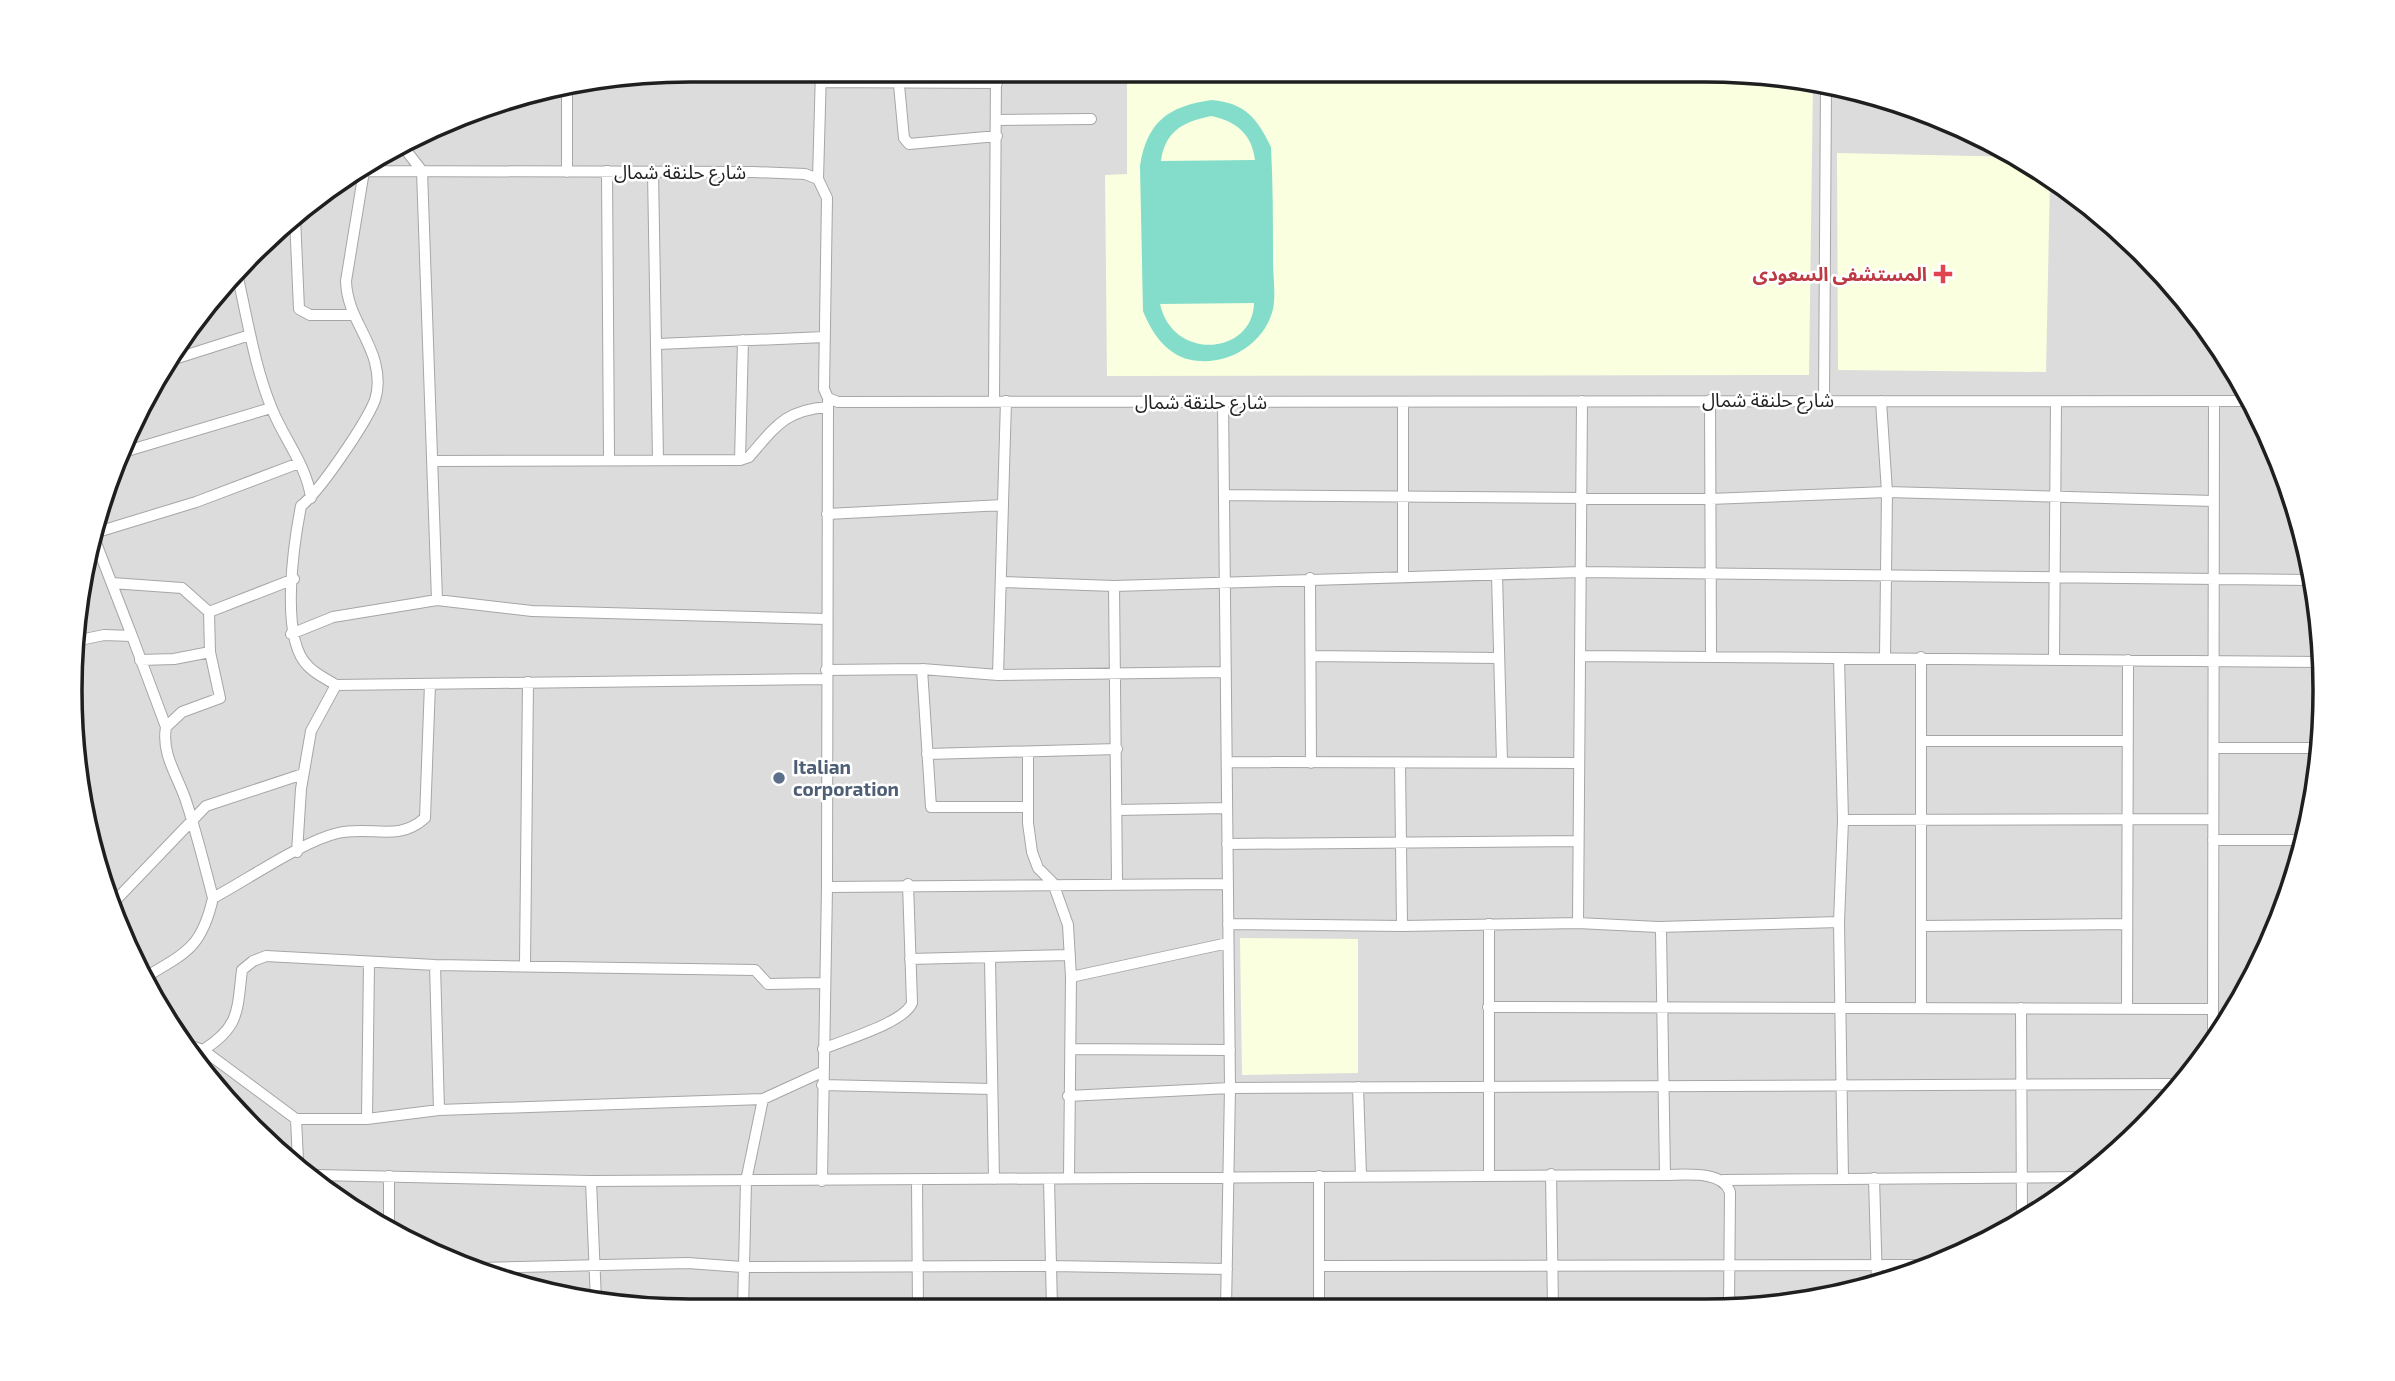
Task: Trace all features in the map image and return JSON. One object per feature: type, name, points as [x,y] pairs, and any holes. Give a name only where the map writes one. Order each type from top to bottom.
[{"type":"street","points":[[821,1181],[827,887],[828,402],[824,389],[827,198],[818,179],[821,82],[900,85],[997,83],[994,401]]},
{"type":"street","points":[[900,85],[904,138],[909,144],[997,136]]},
{"type":"street","points":[[567,95],[567,172]]},
{"type":"street","points":[[1824,399],[1826,95]]},
{"type":"street","points":[[997,120],[1091,119]]},
{"type":"street","points":[[408,152],[422,171],[437,600]]},
{"type":"street","name":"شارع حلنقة شمال","points":[[375,171],[805,174],[818,179]]},
{"type":"street","points":[[607,172],[609,459]]},
{"type":"street","points":[[653,172],[658,459]]},
{"type":"street","points":[[363,179],[346,281],[352,315],[374,359],[378,378],[375,399],[331,472],[311,498],[301,506],[294,542],[291,634],[306,665],[335,685],[826,674],[922,669],[998,675],[1226,672]]},
{"type":"street","points":[[295,228],[299,309],[310,315],[352,315]]},
{"type":"street","points":[[239,283],[250,335],[271,408],[299,463],[311,498]]},
{"type":"street","points":[[183,356],[250,335]]},
{"type":"street","points":[[658,344],[825,337]]},
{"type":"street","points":[[432,461],[740,460],[743,340]]},
{"type":"street","name":"شارع حلنقة شمال","points":[[740,460],[749,457],[790,414],[828,402],[1824,399],[2239,401]]},
{"type":"street","points":[[1710,400],[1711,655]]},
{"type":"street","points":[[998,675],[1006,401]]},
{"type":"street","points":[[1578,923],[1583,401]]},
{"type":"street","points":[[1881,401],[1887,492],[1885,657]]},
{"type":"street","points":[[2213,1023],[2214,401]]},
{"type":"street","points":[[1223,402],[1230,1049],[1226,1299]]},
{"type":"street","points":[[1402,576],[1403,402]]},
{"type":"street","points":[[2054,659],[2056,402]]},
{"type":"street","points":[[133,449],[271,408]]},
{"type":"street","points":[[104,529],[196,502],[299,463]]},
{"type":"street","points":[[1224,495],[1710,499],[1887,492],[2214,501]]},
{"type":"street","points":[[827,514],[1003,505]]},
{"type":"street","points":[[99,551],[166,727],[164,736],[173,774],[186,800],[213,898],[206,929],[182,955],[152,973]]},
{"type":"street","points":[[1002,582],[1114,586],[1310,578],[1580,572],[2054,575],[2302,580]]},
{"type":"street","points":[[1497,575],[1503,761]]},
{"type":"street","points":[[1310,578],[1311,763]]},
{"type":"street","points":[[209,612],[294,579]]},
{"type":"street","points":[[112,583],[182,588],[209,612],[210,652],[220,698],[182,712],[166,727]]},
{"type":"street","points":[[1114,586],[1117,883]]},
{"type":"street","points":[[291,634],[333,617],[437,600],[532,611],[826,619]]},
{"type":"street","points":[[85,639],[104,635],[132,636]]},
{"type":"street","points":[[141,660],[174,659],[210,652]]},
{"type":"street","points":[[1312,656],[1498,658]]},
{"type":"street","points":[[1581,656],[2312,662]]},
{"type":"street","points":[[1921,657],[1921,1008]]},
{"type":"street","points":[[1839,658],[1843,820],[1839,922],[1843,1178]]},
{"type":"street","points":[[2127,1008],[2128,660]]},
{"type":"street","points":[[922,669],[930,807],[1028,807]]},
{"type":"street","points":[[525,964],[528,682]]},
{"type":"street","points":[[213,898],[325,837],[344,831],[410,831],[425,818],[430,684]]},
{"type":"street","points":[[297,852],[303,774],[311,731],[335,685]]},
{"type":"street","points":[[1921,741],[2127,741]]},
{"type":"street","points":[[2214,748],[2310,748]]},
{"type":"street","points":[[928,754],[1117,749]]},
{"type":"street","points":[[1028,753],[1028,807],[1032,852],[1038,868],[1053,883],[1068,925],[1071,977],[1069,1178]]},
{"type":"street","points":[[1227,762],[1579,763]]},
{"type":"street","points":[[1400,763],[1402,926]]},
{"type":"street","points":[[119,896],[206,806],[303,774]]},
{"type":"street","points":[[1117,810],[1227,808]]},
{"type":"street","points":[[1843,820],[2213,819]]},
{"type":"street","points":[[2213,840],[2294,840]]},
{"type":"street","points":[[1227,844],[1578,841]]},
{"type":"street","points":[[827,887],[908,884],[1228,884]]},
{"type":"street","points":[[822,1049],[895,1019],[909,1009],[912,1003],[908,884]]},
{"type":"street","points":[[1228,924],[1402,926],[1578,923],[1658,927],[1839,922]]},
{"type":"street","points":[[1489,924],[1489,1174]]},
{"type":"street","points":[[1921,926],[2127,924]]},
{"type":"street","points":[[1658,927],[1662,937],[1665,1175]]},
{"type":"street","points":[[1071,977],[1228,943]]},
{"type":"street","points":[[910,959],[1070,955]]},
{"type":"street","points":[[203,1050],[224,1037],[236,1021],[243,970],[253,961],[280,956],[435,965],[525,964],[755,970],[768,984],[823,984]]},
{"type":"street","points":[[990,958],[994,1179]]},
{"type":"street","points":[[367,1119],[369,963]]},
{"type":"street","points":[[435,965],[439,1110]]},
{"type":"street","points":[[1488,1007],[2213,1009]]},
{"type":"street","points":[[2021,1008],[2022,1209]]},
{"type":"street","points":[[200,1049],[296,1119],[367,1119],[439,1110],[763,1099],[822,1072]]},
{"type":"street","points":[[1071,1049],[1230,1049]]},
{"type":"street","points":[[1068,1096],[1230,1088],[2168,1084]]},
{"type":"street","points":[[822,1085],[992,1089]]},
{"type":"street","points":[[1357,1087],[1362,1176]]},
{"type":"street","points":[[743,1299],[746,1181],[763,1099]]},
{"type":"street","points":[[296,1119],[298,1155]]},
{"type":"street","points":[[323,1175],[592,1181],[1489,1174],[1665,1175],[1723,1180],[2069,1177]]},
{"type":"street","points":[[1551,1174],[1553,1299]]},
{"type":"street","points":[[388,1218],[389,1176]]},
{"type":"street","points":[[1319,1176],[1319,1299]]},
{"type":"street","points":[[1874,1178],[1876,1273]]},
{"type":"street","points":[[1049,1179],[1052,1299]]},
{"type":"street","points":[[917,1180],[918,1299]]},
{"type":"street","points":[[1723,1180],[1730,1192],[1729,1298]]},
{"type":"street","points":[[592,1181],[595,1291]]},
{"type":"street","points":[[501,1268],[593,1268],[688,1263],[742,1267],[1051,1266],[1227,1269]]},
{"type":"street","points":[[1319,1266],[1903,1265]]},
{"type":"shaded area","points":[[1127,82],[1705,82],[1784,87],[1813,92],[1809,375],[1107,376],[1105,175],[1127,174]]},
{"type":"shaded area","points":[[651,84],[1744,84],[1784,87],[1862,103],[1937,129],[2009,164],[2075,208],[2106,233],[2162,289],[2187,320],[2231,386],[2250,421],[2280,495],[2292,533],[2308,611],[2311,651],[2313,690],[2308,770],[2292,848],[2280,886],[2250,960],[2231,995],[2187,1061],[2135,1121],[2075,1173],[2042,1196],[1974,1236],[1937,1252],[1862,1278],[1784,1294],[1705,1299],[651,1297],[611,1294],[533,1278],[458,1252],[386,1217],[320,1173],[289,1148],[233,1092],[208,1061],[164,995],[129,923],[103,848],[87,770],[84,730],[82,690],[87,611],[103,533],[129,458],[164,386],[208,320],[233,289],[289,233],[320,208],[386,164],[458,129],[533,103],[611,87]]},
{"type":"shaded area","points":[[1212,100],[1241,109],[1255,120],[1271,147],[1273,309],[1263,331],[1246,348],[1212,361],[1189,360],[1171,351],[1158,338],[1143,311],[1140,166],[1143,151],[1154,127],[1162,119],[1172,112]],"holes":[[[1211,116],[1228,121],[1241,130],[1250,143],[1255,160],[1161,161],[1171,135],[1192,121]],[[1254,303],[1250,320],[1241,333],[1212,345],[1195,343],[1180,336],[1168,323],[1160,304]]]},
{"type":"shaded area","name":"المستشفى السعودى","points":[[1837,153],[1995,156],[2050,190],[2046,372],[1838,370]]},
{"type":"shaded area","points":[[1240,938],[1358,939],[1358,1073],[1242,1075]]},
{"type":"place","name":"المستشفى السعودى","points":[[1943,274]]},
{"type":"place","name":"Italian corporation","points":[[779,778]]}]
